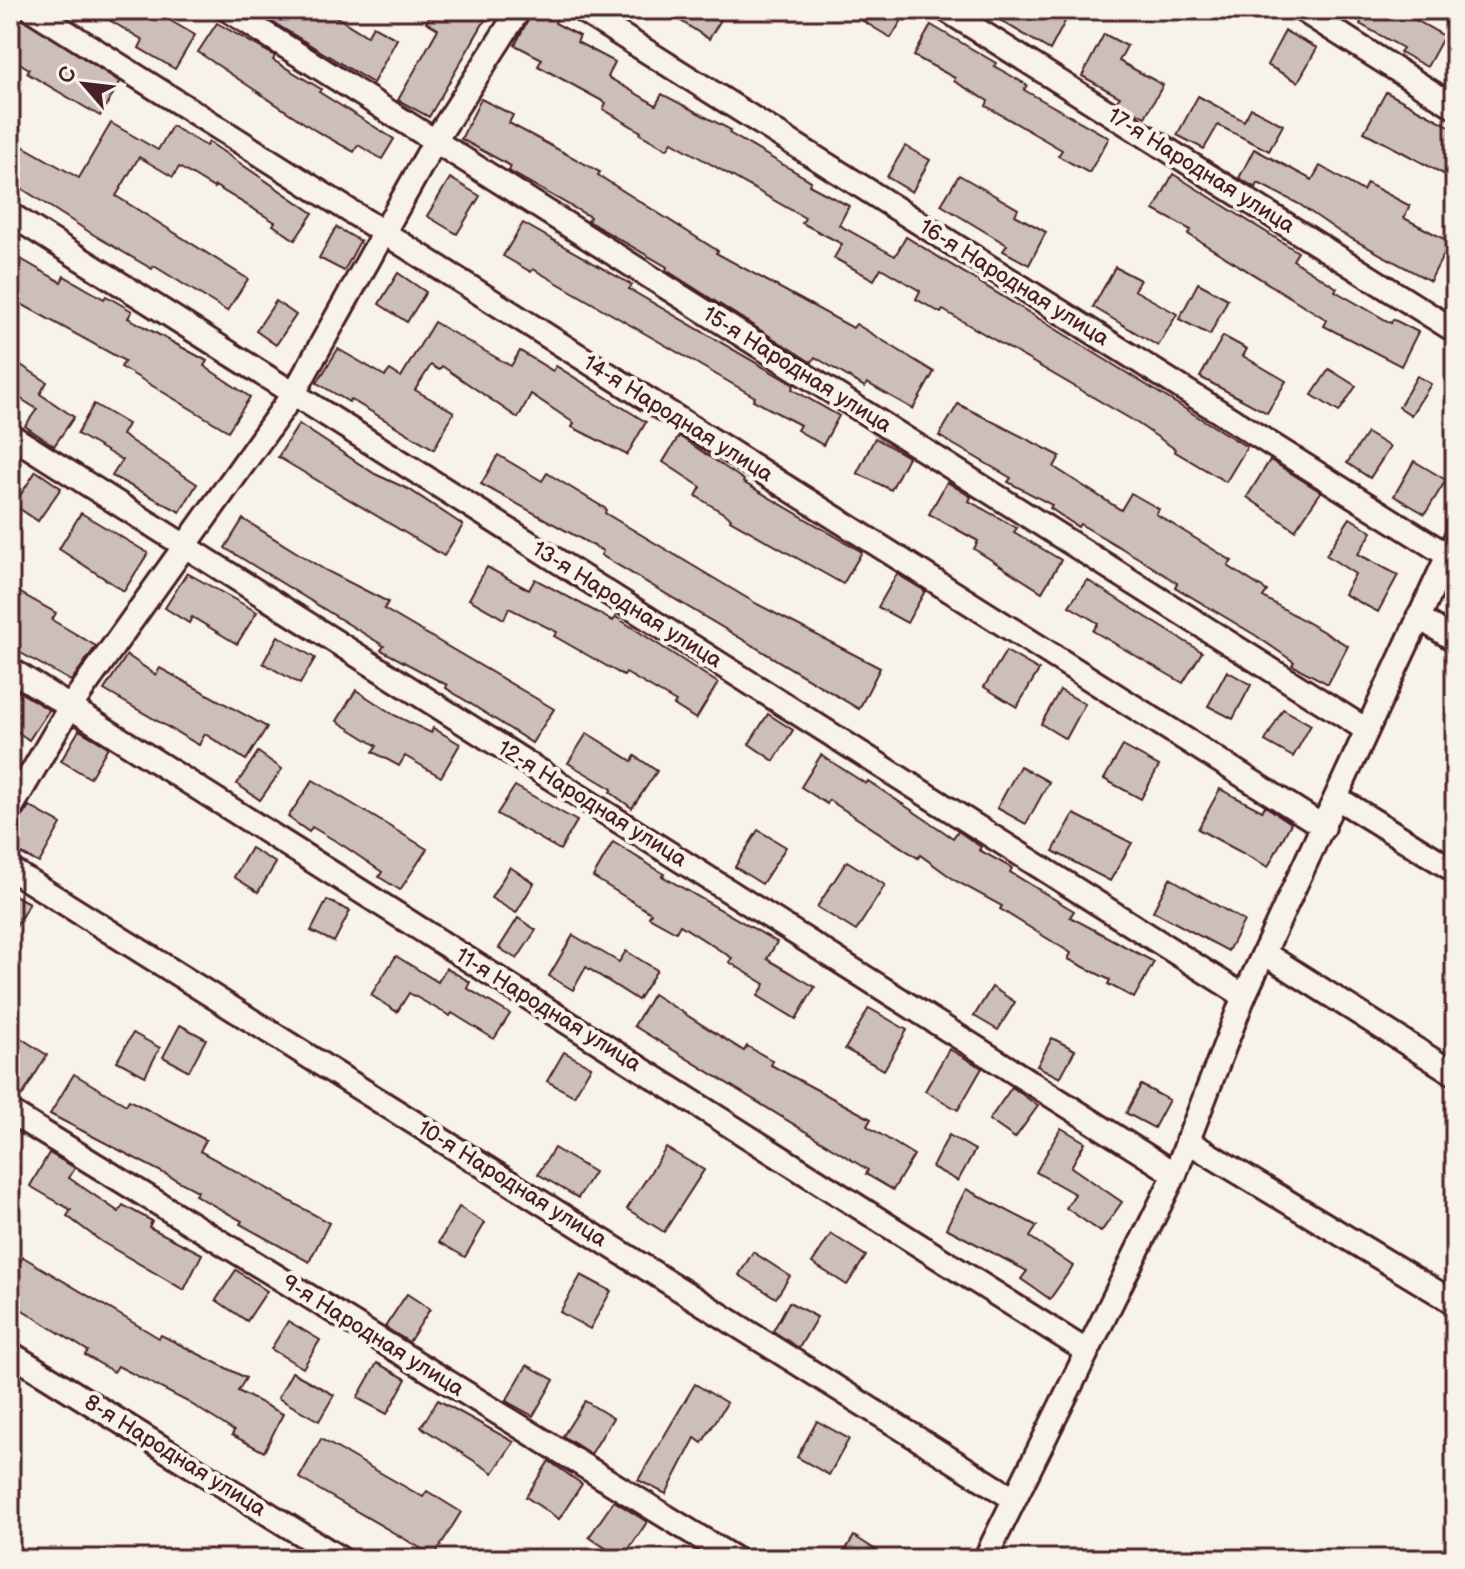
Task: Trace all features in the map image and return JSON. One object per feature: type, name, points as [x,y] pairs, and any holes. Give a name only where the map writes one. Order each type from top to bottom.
[{"type":"street","name":"14-я Народная улица","points":[[32,10],[1324,827]]},
{"type":"street","name":"15-я Народная улица","points":[[228,10],[1365,729]]},
{"type":"street","points":[[10,810],[70,707],[294,393],[435,141],[519,10]]},
{"type":"street","name":"16-я Народная улица","points":[[581,10],[1451,548]]},
{"type":"street","name":"17-я Народная улица","points":[[946,10],[1455,331]]},
{"type":"street","points":[[1302,10],[1455,107]]},
{"type":"street","name":"13-я Народная улица","points":[[10,214],[1244,996]]},
{"type":"street","name":"12-я Народная улица","points":[[10,435],[1175,1174]]},
{"type":"street","points":[[985,1559],[1175,1174],[1244,996],[1451,548]]},
{"type":"street","points":[[1418,617],[1455,640]]},
{"type":"street","name":"11-я Народная улица","points":[[10,669],[1086,1351]]},
{"type":"street","points":[[1337,798],[1455,871]]},
{"type":"street","name":"10-я Народная улица","points":[[10,869],[1014,1499]]},
{"type":"street","points":[[1264,953],[1455,1074]]},
{"type":"street","name":"9-я Народная улица","points":[[10,1112],[735,1559]]},
{"type":"street","points":[[1187,1141],[1455,1303]]},
{"type":"street","name":"8-я Народная улица","points":[[10,1353],[341,1559]]},
{"type":"building","points":[[10,10],[120,82],[100,116],[27,73],[29,69],[10,57]]},
{"type":"building","points":[[115,10],[152,10],[195,35],[175,69],[139,48],[143,40],[109,20]]},
{"type":"building","points":[[271,10],[325,10],[367,36],[373,26],[397,39],[373,83],[266,18]]},
{"type":"building","points":[[434,10],[469,10],[485,20],[429,117],[398,100],[438,29],[426,22]]},
{"type":"building","points":[[533,10],[557,18],[555,23],[580,36],[577,42],[615,62],[608,77],[656,105],[662,94],[731,130],[729,133],[811,181],[809,185],[849,206],[839,225],[895,256],[906,237],[1247,447],[1226,482],[1174,451],[1134,421],[943,310],[941,313],[916,299],[920,291],[881,268],[874,280],[834,258],[842,244],[802,223],[805,218],[672,142],[667,149],[640,134],[603,109],[606,103],[538,66],[542,59],[515,45]]},
{"type":"building","points":[[664,10],[727,10],[709,39]]},
{"type":"building","points":[[845,10],[908,10],[891,38]]},
{"type":"building","points":[[983,10],[1071,10],[1050,50]]},
{"type":"building","points":[[1346,10],[1398,10],[1444,36],[1427,67],[1400,52],[1403,48],[1360,24],[1362,20]]},
{"type":"building","points":[[217,23],[275,56],[273,60],[394,139],[382,159],[358,145],[354,152],[316,131],[198,52]]},
{"type":"building","points":[[931,25],[996,63],[994,66],[1027,85],[1024,90],[1109,138],[1089,173],[1058,156],[1062,150],[986,106],[988,101],[954,81],[955,78],[914,56]]},
{"type":"building","points":[[1285,31],[1317,48],[1298,82],[1267,65]]},
{"type":"building","points":[[1104,34],[1127,46],[1119,61],[1163,85],[1145,117],[1117,101],[1120,97],[1082,76]]},
{"type":"building","points":[[1386,92],[1455,129],[1455,180],[1364,132]]},
{"type":"building","points":[[1198,96],[1244,121],[1251,108],[1283,125],[1269,151],[1218,125],[1204,149],[1177,135]]},
{"type":"building","points":[[481,99],[513,115],[509,123],[600,172],[598,175],[718,251],[716,253],[853,328],[856,324],[934,372],[913,409],[867,383],[865,387],[815,357],[812,362],[809,361],[666,270],[667,267],[588,221],[590,217],[509,171],[511,166],[461,139]]},
{"type":"building","points":[[111,123],[158,150],[172,126],[206,146],[209,142],[313,213],[295,240],[273,225],[275,222],[215,186],[179,167],[173,177],[139,157],[116,196],[248,279],[227,311],[154,266],[152,269],[94,235],[10,181],[10,139],[79,178]]},
{"type":"building","points":[[905,146],[930,160],[912,192],[887,177]]},
{"type":"building","points":[[1254,149],[1312,180],[1320,166],[1363,191],[1367,183],[1410,206],[1404,218],[1450,242],[1430,281],[1341,233],[1299,204],[1258,183],[1256,188],[1239,178]]},
{"type":"building","points":[[1173,174],[1298,252],[1293,260],[1337,288],[1335,291],[1391,323],[1393,319],[1418,332],[1401,366],[1324,326],[1327,320],[1188,234],[1191,230],[1154,210]]},
{"type":"building","points":[[959,175],[1018,209],[1015,215],[1046,232],[1029,265],[1003,251],[1007,245],[941,205]]},
{"type":"building","points":[[450,178],[480,196],[457,234],[427,216]]},
{"type":"building","points":[[523,223],[632,285],[629,289],[794,385],[792,389],[839,416],[823,445],[797,430],[800,425],[753,400],[755,397],[533,269],[531,272],[503,256]]},
{"type":"building","points":[[336,227],[360,241],[344,271],[319,258]]},
{"type":"building","points":[[19,258],[61,282],[64,276],[104,299],[106,296],[132,311],[128,318],[207,361],[204,366],[250,397],[228,431],[121,367],[125,361],[10,298],[10,273]]},
{"type":"building","points":[[1115,267],[1140,280],[1134,290],[1177,314],[1158,346],[1093,307]]},
{"type":"building","points":[[398,273],[426,292],[407,322],[379,304]]},
{"type":"building","points":[[1198,283],[1228,299],[1210,335],[1179,319]]},
{"type":"building","points":[[276,301],[296,315],[276,345],[256,331]]},
{"type":"building","points":[[434,322],[511,366],[520,351],[553,371],[556,366],[646,422],[627,455],[572,427],[574,423],[531,394],[518,418],[442,366],[439,370],[431,365],[415,390],[454,412],[434,449],[317,383],[338,349],[385,376],[390,370],[401,377]]},
{"type":"building","points":[[1223,336],[1247,349],[1243,356],[1286,381],[1267,413],[1200,377]]},
{"type":"building","points":[[10,358],[47,382],[40,394],[74,417],[54,446],[25,426],[37,409],[10,392]]},
{"type":"building","points":[[1329,369],[1356,386],[1339,412],[1312,395]]},
{"type":"building","points":[[1417,376],[1431,384],[1411,415],[1399,407]]},
{"type":"building","points":[[94,404],[128,424],[122,435],[197,484],[180,512],[112,476],[122,460],[77,434]]},
{"type":"building","points":[[958,404],[1060,456],[1054,467],[1121,510],[1131,493],[1159,509],[1156,514],[1232,561],[1228,566],[1267,591],[1263,597],[1348,646],[1328,684],[1292,665],[1294,662],[1175,587],[1177,583],[1140,559],[1080,524],[1078,527],[1050,508],[1052,505],[1008,482],[1011,478],[939,436]]},
{"type":"building","points":[[299,424],[375,474],[410,490],[463,525],[444,556],[278,457]]},
{"type":"building","points":[[1367,433],[1390,447],[1370,478],[1347,463]]},
{"type":"building","points":[[679,436],[743,482],[862,552],[843,584],[730,520],[696,496],[701,487],[663,462]]},
{"type":"building","points":[[875,438],[908,457],[891,490],[857,473]]},
{"type":"building","points":[[498,455],[542,481],[547,473],[606,509],[605,513],[757,604],[880,668],[859,709],[601,555],[603,551],[481,484]]},
{"type":"building","points":[[1270,460],[1321,492],[1295,530],[1247,497]]},
{"type":"building","points":[[1414,461],[1446,480],[1425,514],[1394,496]]},
{"type":"building","points":[[36,471],[61,488],[38,521],[14,505]]},
{"type":"building","points":[[947,482],[971,497],[969,501],[1017,528],[1014,532],[1061,560],[1042,592],[974,549],[978,541],[929,514]]},
{"type":"building","points":[[81,513],[148,553],[124,591],[59,549]]},
{"type":"building","points":[[1350,518],[1372,532],[1358,554],[1398,575],[1378,612],[1344,594],[1355,574],[1326,555]]},
{"type":"building","points":[[243,519],[325,570],[388,602],[384,609],[554,709],[532,743],[446,688],[447,685],[381,650],[384,646],[225,548]]},
{"type":"building","points":[[487,567],[529,590],[535,579],[613,621],[616,617],[718,683],[696,719],[674,705],[676,702],[554,636],[557,632],[509,608],[504,619],[469,599]]},
{"type":"building","points":[[187,573],[257,612],[237,644],[192,617],[189,623],[165,608]]},
{"type":"building","points":[[897,574],[925,591],[907,623],[878,607]]},
{"type":"building","points":[[1087,580],[1202,652],[1183,683],[1093,631],[1098,623],[1069,606]]},
{"type":"building","points":[[10,587],[56,613],[52,620],[96,646],[71,681],[10,647]]},
{"type":"building","points":[[278,636],[315,658],[300,684],[263,663]]},
{"type":"building","points":[[1006,651],[1039,670],[1017,707],[984,687]]},
{"type":"building","points":[[127,655],[156,675],[160,668],[267,727],[246,760],[205,734],[199,745],[104,690]]},
{"type":"building","points":[[1227,671],[1251,685],[1233,719],[1208,706]]},
{"type":"building","points":[[356,690],[394,715],[431,733],[433,728],[460,744],[441,777],[405,756],[399,766],[373,752],[377,746],[337,721]]},
{"type":"building","points":[[1060,690],[1085,704],[1066,739],[1041,724]]},
{"type":"building","points":[[18,691],[49,710],[29,740],[10,727],[10,703]]},
{"type":"building","points":[[1283,709],[1311,725],[1293,757],[1265,741]]},
{"type":"building","points":[[768,714],[793,730],[774,761],[749,744]]},
{"type":"building","points":[[79,730],[108,747],[90,778],[61,761]]},
{"type":"building","points":[[587,733],[632,761],[635,756],[657,771],[632,808],[610,792],[612,789],[568,763]]},
{"type":"building","points":[[1123,746],[1159,766],[1141,799],[1104,779]]},
{"type":"building","points":[[258,752],[282,769],[260,800],[237,784]]},
{"type":"building","points":[[821,755],[866,784],[868,781],[953,838],[958,831],[981,847],[979,850],[1012,868],[1010,872],[1074,911],[1070,917],[1154,962],[1134,998],[1108,984],[1110,980],[1068,959],[1071,953],[1000,909],[1002,906],[956,881],[920,855],[918,858],[829,800],[827,804],[801,787]]},
{"type":"building","points":[[1020,766],[1049,782],[1026,824],[997,808]]},
{"type":"building","points":[[313,780],[427,849],[400,890],[379,877],[382,872],[344,846],[312,827],[309,832],[288,817]]},
{"type":"building","points":[[515,786],[577,821],[560,850],[497,814]]},
{"type":"building","points":[[1220,789],[1262,811],[1265,806],[1291,823],[1268,867],[1198,829]]},
{"type":"building","points":[[29,806],[61,824],[39,863],[10,848],[10,838]]},
{"type":"building","points":[[1074,814],[1132,843],[1110,881],[1053,851]]},
{"type":"building","points":[[758,830],[786,847],[762,884],[735,867]]},
{"type":"building","points":[[613,842],[664,874],[662,876],[777,942],[767,959],[815,987],[796,1019],[758,996],[765,984],[729,962],[732,958],[680,925],[676,932],[649,917],[651,913],[593,877]]},
{"type":"building","points":[[251,848],[276,863],[258,892],[234,877]]},
{"type":"building","points":[[847,861],[885,885],[856,931],[817,907]]},
{"type":"building","points":[[510,867],[534,883],[516,913],[491,898]]},
{"type":"building","points":[[1170,878],[1244,921],[1228,951],[1153,911]]},
{"type":"building","points":[[10,893],[29,903],[10,938]]},
{"type":"building","points":[[327,900],[350,911],[334,942],[311,931]]},
{"type":"building","points":[[518,918],[536,930],[517,959],[499,948]]},
{"type":"building","points":[[573,935],[619,962],[626,951],[657,970],[638,1000],[586,967],[573,990],[549,976]]},
{"type":"building","points":[[396,956],[438,982],[446,968],[470,982],[467,988],[510,1014],[494,1039],[452,1013],[450,1016],[409,993],[397,1012],[371,995]]},
{"type":"building","points":[[992,987],[1015,1002],[998,1030],[974,1016]]},
{"type":"building","points":[[653,994],[744,1051],[747,1046],[773,1061],[771,1065],[871,1119],[867,1126],[914,1155],[893,1190],[866,1174],[868,1170],[634,1026]]},
{"type":"building","points":[[869,1008],[907,1030],[884,1070],[845,1049]]},
{"type":"building","points":[[180,1025],[206,1039],[189,1071],[163,1057]]},
{"type":"building","points":[[133,1033],[160,1048],[145,1076],[117,1061]]},
{"type":"building","points":[[16,1035],[47,1055],[22,1096],[10,1088],[10,1045]]},
{"type":"building","points":[[1052,1038],[1075,1050],[1060,1078],[1037,1066]]},
{"type":"building","points":[[949,1049],[982,1068],[958,1110],[925,1091]]},
{"type":"building","points":[[564,1052],[591,1067],[574,1096],[547,1081]]},
{"type":"building","points":[[74,1074],[126,1105],[129,1100],[206,1140],[200,1151],[329,1223],[309,1262],[240,1224],[242,1221],[195,1195],[198,1191],[50,1114]]},
{"type":"building","points":[[1141,1085],[1169,1100],[1154,1128],[1126,1113]]},
{"type":"building","points":[[1012,1087],[1038,1106],[1015,1138],[989,1120]]},
{"type":"building","points":[[1061,1128],[1085,1142],[1071,1167],[1122,1202],[1101,1232],[1066,1208],[1075,1194],[1036,1172]]},
{"type":"building","points":[[949,1135],[975,1150],[958,1181],[932,1167]]},
{"type":"building","points":[[554,1148],[594,1172],[578,1198],[538,1174]]},
{"type":"building","points":[[666,1148],[704,1170],[664,1232],[627,1209]]},
{"type":"building","points":[[49,1153],[75,1168],[69,1178],[119,1212],[123,1205],[152,1221],[149,1227],[202,1254],[184,1290],[102,1242],[67,1216],[71,1210],[30,1186]]},
{"type":"building","points":[[966,1189],[1037,1226],[1030,1237],[1073,1266],[1050,1299],[1021,1279],[1027,1271],[946,1228]]},
{"type":"building","points":[[459,1207],[485,1223],[465,1257],[439,1242]]},
{"type":"building","points":[[831,1234],[866,1256],[847,1285],[812,1263]]},
{"type":"building","points":[[753,1252],[790,1276],[776,1298],[739,1275]]},
{"type":"building","points":[[23,1257],[159,1338],[161,1335],[246,1378],[238,1391],[283,1414],[264,1452],[232,1435],[234,1431],[188,1402],[118,1366],[114,1372],[85,1355],[88,1351],[10,1302],[10,1278]]},
{"type":"building","points":[[236,1270],[267,1291],[247,1321],[216,1300]]},
{"type":"building","points":[[581,1275],[611,1291],[590,1329],[560,1312]]},
{"type":"building","points":[[407,1294],[430,1309],[409,1342],[385,1327]]},
{"type":"building","points":[[789,1302],[817,1317],[799,1348],[773,1331]]},
{"type":"building","points":[[288,1321],[320,1340],[303,1368],[271,1349]]},
{"type":"building","points":[[377,1363],[406,1379],[387,1414],[357,1398]]},
{"type":"building","points":[[527,1365],[554,1380],[533,1416],[506,1401]]},
{"type":"building","points":[[292,1372],[334,1395],[319,1421],[278,1398]]},
{"type":"building","points":[[695,1384],[727,1403],[702,1443],[695,1438],[666,1494],[638,1480]]},
{"type":"building","points":[[438,1400],[514,1442],[493,1473],[421,1427]]},
{"type":"building","points":[[585,1401],[613,1418],[591,1454],[563,1436]]},
{"type":"building","points":[[817,1421],[849,1439],[829,1475],[797,1457]]},
{"type":"building","points":[[321,1439],[423,1497],[427,1491],[461,1512],[434,1556],[299,1478]]},
{"type":"building","points":[[549,1461],[582,1484],[559,1519],[526,1497]]},
{"type":"building","points":[[614,1501],[647,1522],[622,1559],[589,1537]]},
{"type":"building","points":[[854,1536],[890,1559],[840,1559]]}]
